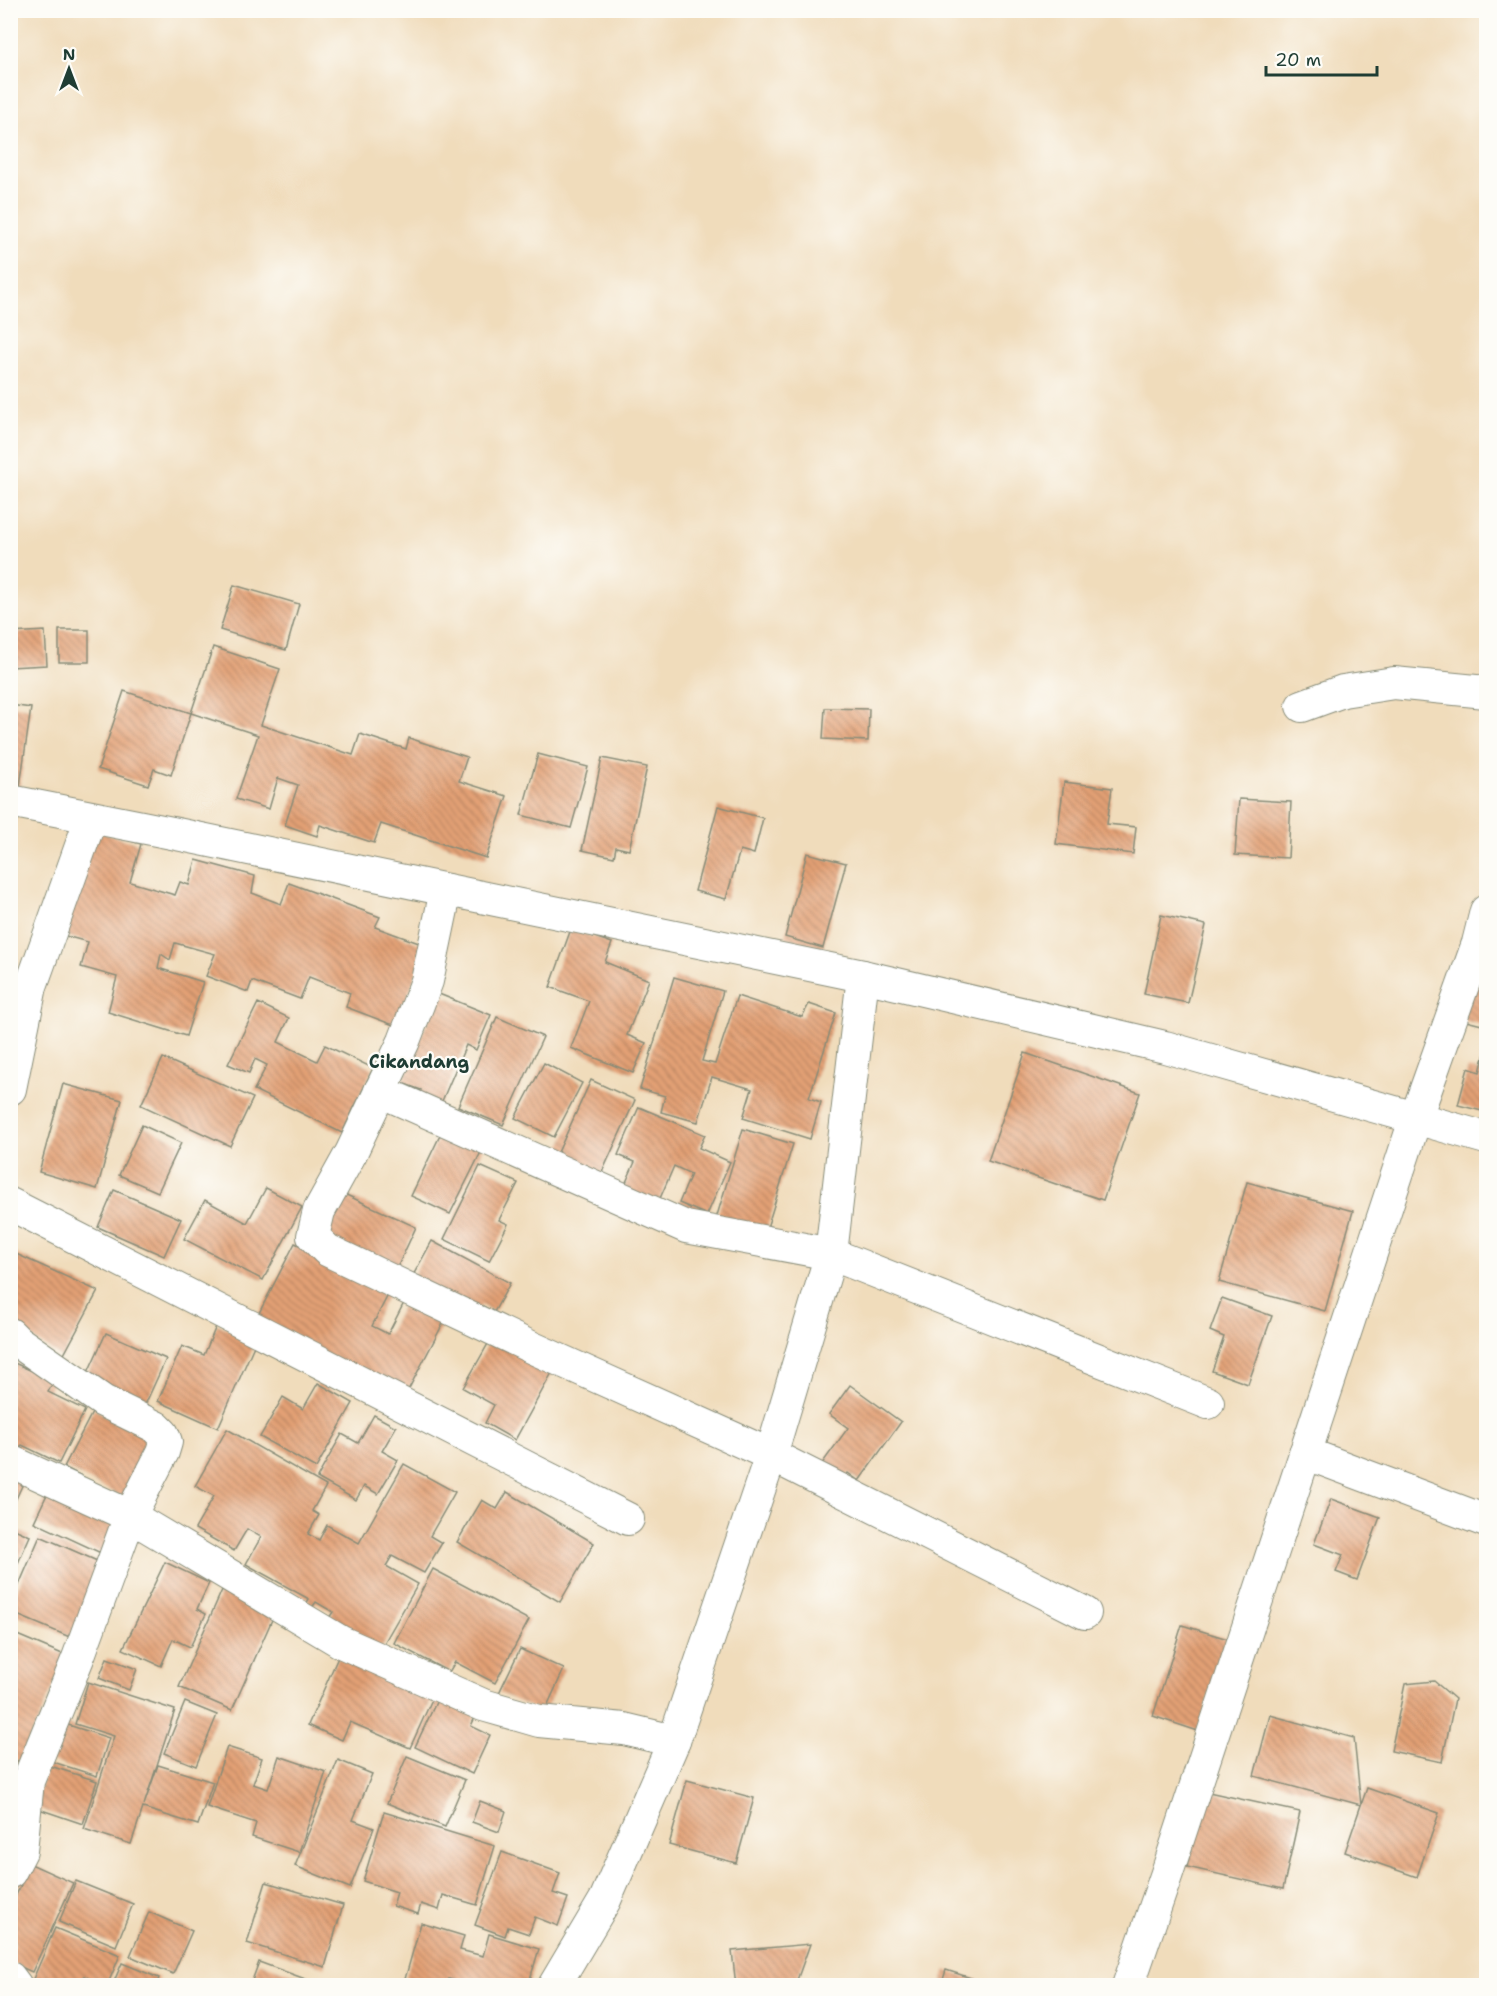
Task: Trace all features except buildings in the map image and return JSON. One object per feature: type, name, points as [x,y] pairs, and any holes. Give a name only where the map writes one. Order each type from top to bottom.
[{"type":"street","points":[[1302,706],[1343,691],[1394,683],[1486,692]]},
{"type":"street","points":[[10,801],[863,976],[1165,1047],[1486,1138]]},
{"type":"street","points":[[10,1089],[31,986],[91,818]]},
{"type":"street","points":[[446,890],[427,981],[404,1041],[351,1153],[319,1211],[313,1236],[327,1250],[533,1348],[771,1455],[1085,1613]]},
{"type":"street","points":[[1128,1986],[1416,1117],[1478,943],[1486,911]]},
{"type":"street","points":[[555,1986],[605,1899],[674,1741],[771,1455],[831,1254],[863,976]]},
{"type":"street","points":[[380,1091],[686,1227],[831,1254],[1208,1403]]},
{"type":"street","points":[[10,1204],[628,1518]]},
{"type":"street","points":[[10,1334],[103,1401],[156,1427],[163,1434],[166,1442],[130,1516],[78,1658],[19,1777],[21,1851],[10,1872]]},
{"type":"street","points":[[1305,1453],[1486,1521]]},
{"type":"street","points":[[10,1461],[130,1516],[341,1642],[483,1705],[539,1721],[624,1729],[674,1741]]},
{"type":"street","points":[[10,1978],[16,1986]]},
{"type":"district","name":"Cikandang","points":[[419,1062]]}]
